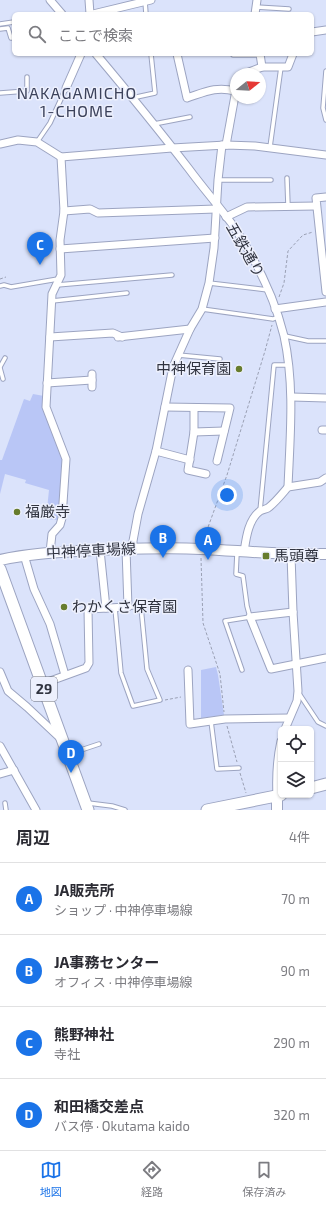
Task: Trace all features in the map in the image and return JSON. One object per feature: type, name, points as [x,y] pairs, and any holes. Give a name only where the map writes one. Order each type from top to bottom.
[{"type":"main road","name":"中神停車場線","points":[[0,560],[50,552],[130,549],[201,549],[291,555],[326,554]]},
{"type":"main road","name":"29","points":[[0,569],[86,806]]},
{"type":"main road","points":[[314,787],[326,784]]},
{"type":"main road","points":[[207,810],[278,795]]},
{"type":"main road","points":[[277,810],[279,798]]},
{"type":"street","points":[[50,0],[60,12]]},
{"type":"street","points":[[89,0],[90,12]]},
{"type":"street","points":[[102,12],[148,1]]},
{"type":"street","points":[[314,32],[326,30]]},
{"type":"street","points":[[66,88],[81,56]]},
{"type":"street","name":"五鉄通り","points":[[98,56],[226,217],[254,259],[268,290],[284,336],[289,365],[292,398],[288,487]]},
{"type":"street","points":[[177,56],[187,98],[208,90],[225,88],[230,89]]},
{"type":"street","points":[[260,56],[262,67],[288,67],[292,56]]},
{"type":"street","points":[[42,684],[86,668],[89,663],[88,609],[128,607],[130,549],[138,514],[156,451],[169,381],[177,355],[202,309],[209,283],[215,238],[218,180],[233,104]]},
{"type":"street","points":[[0,144],[18,140],[37,142],[61,157],[224,145],[255,146],[326,155]]},
{"type":"street","points":[[50,552],[52,534],[60,525],[62,518],[66,459],[46,407],[52,294],[61,275],[60,240],[64,211],[61,157]]},
{"type":"street","points":[[326,197],[316,198],[326,292]]},
{"type":"street","points":[[226,217],[247,207],[316,206]]},
{"type":"street","points":[[64,211],[90,209],[98,214],[217,207]]},
{"type":"street","points":[[60,249],[215,238]]},
{"type":"street","points":[[275,309],[326,302]]},
{"type":"street","points":[[50,337],[113,333],[120,337],[190,329]]},
{"type":"street","points":[[47,384],[92,380]]},
{"type":"street","points":[[292,398],[326,398]]},
{"type":"street","points":[[165,407],[230,408],[216,461]]},
{"type":"street","points":[[194,408],[194,432],[188,470],[203,473],[198,480]]},
{"type":"street","points":[[194,432],[224,431]]},
{"type":"street","points":[[156,451],[190,460]]},
{"type":"street","points":[[241,552],[251,522],[260,511],[267,508],[288,487],[320,482],[326,478]]},
{"type":"street","points":[[100,550],[106,608]]},
{"type":"street","points":[[24,555],[34,589],[50,624],[65,675]]},
{"type":"street","points":[[285,726],[297,701],[298,691],[291,555]]},
{"type":"street","points":[[293,612],[250,617],[271,669],[326,658]]},
{"type":"street","points":[[188,670],[190,724],[225,719],[289,718]]},
{"type":"street","points":[[0,672],[8,691],[27,706],[63,741]]},
{"type":"street","points":[[0,746],[36,810]]},
{"type":"street","points":[[278,753],[276,771],[278,787]]},
{"type":"street","points":[[0,774],[14,770]]},
{"type":"lane","points":[[146,12],[148,1]]},
{"type":"lane","points":[[256,7],[289,9]]},
{"type":"lane","points":[[0,24],[12,22]]},
{"type":"lane","points":[[0,29],[8,28],[12,38]]},
{"type":"lane","points":[[132,98],[155,93],[151,56]]},
{"type":"lane","points":[[269,148],[281,67]]},
{"type":"lane","points":[[326,71],[326,86],[323,108],[326,120]]},
{"type":"lane","points":[[0,93],[27,91],[27,77]]},
{"type":"lane","points":[[37,142],[50,123],[66,88]]},
{"type":"lane","points":[[153,124],[190,117]]},
{"type":"lane","points":[[287,178],[288,206]]},
{"type":"lane","points":[[218,180],[271,180]]},
{"type":"lane","points":[[0,286],[4,285],[11,287],[58,282],[172,275]]},
{"type":"lane","points":[[209,283],[268,290]]},
{"type":"lane","points":[[52,301],[128,293]]},
{"type":"lane","points":[[202,309],[273,319],[278,317]]},
{"type":"lane","points":[[284,336],[308,341],[326,341]]},
{"type":"lane","points":[[177,355],[220,359]]},
{"type":"lane","points":[[3,379],[0,368],[5,358]]},
{"type":"lane","points":[[260,511],[274,365],[289,365]]},
{"type":"lane","points":[[241,552],[236,574],[243,576],[250,617],[225,621],[242,670]]},
{"type":"lane","points":[[115,608],[121,673],[133,706],[160,700],[147,669],[141,607],[128,607]]},
{"type":"lane","points":[[298,691],[318,722],[326,726]]},
{"type":"lane","points":[[211,721],[217,769],[239,768]]},
{"type":"lane","points":[[68,754],[99,744]]},
{"type":"lane","points":[[5,803],[6,810]]},
{"type":"lane","points":[[86,806],[112,806],[125,810]]},
{"type":"path","points":[[275,309],[284,283],[288,251],[303,235],[319,231]]},
{"type":"path","points":[[0,279],[6,277]]},
{"type":"path","points":[[160,700],[189,696]]},
{"type":"shaded area","points":[[33,394],[44,396],[64,460],[60,514],[58,520],[46,519],[49,490],[25,483],[26,480],[5,474],[0,494],[0,460],[2,460],[24,399],[30,401]]},
{"type":"shaded area","points":[[216,667],[224,715],[201,718],[201,670]]},
{"type":"place","name":"熊野神社","points":[[40,265]]},
{"type":"place","name":"中神保育園","points":[[239,369]]},
{"type":"place","name":"福厳寺","points":[[17,512]]},
{"type":"place","name":"馬頭尊","points":[[266,556]]},
{"type":"place","name":"JA事務センター","points":[[163,558]]},
{"type":"place","name":"JA販売所","points":[[208,560]]},
{"type":"place","name":"わかくさ保育園","points":[[64,607]]},
{"type":"place","name":"和田橋交差点","points":[[71,773]]},
{"type":"district","name":"NAKAGAMICHO 1-CHOME","points":[[77,102]]}]
